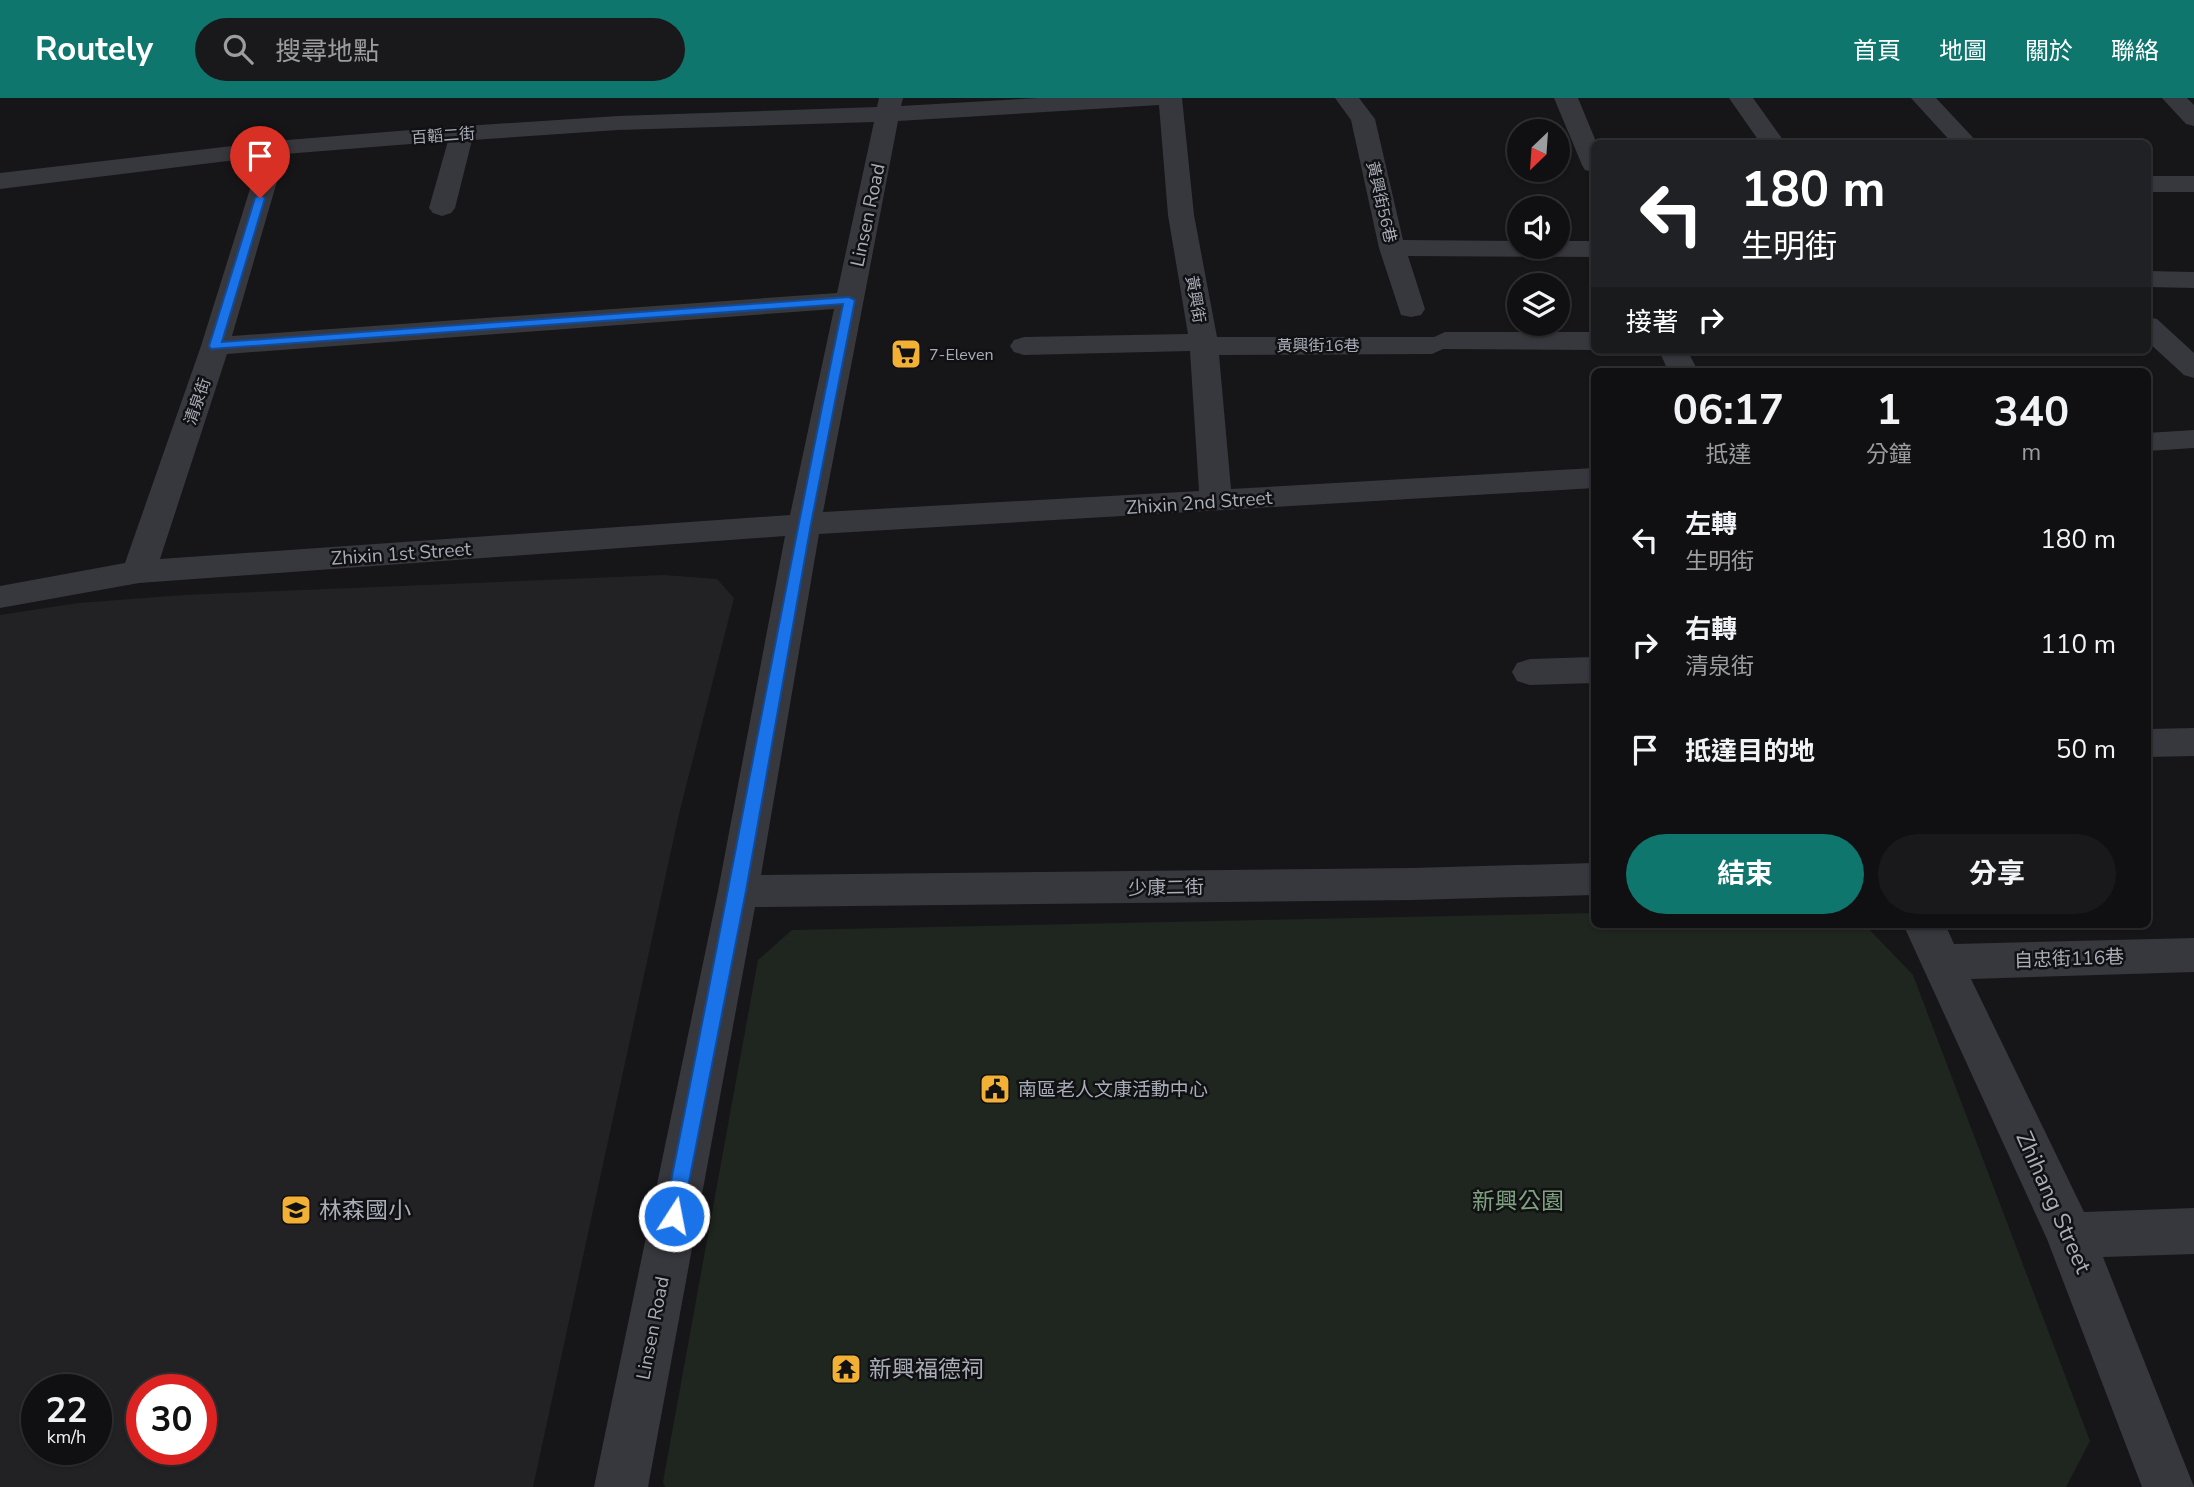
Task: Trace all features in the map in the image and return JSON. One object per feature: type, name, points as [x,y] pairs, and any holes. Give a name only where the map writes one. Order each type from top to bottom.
[{"type":"street","points":[[890,106],[1158,98]]},
{"type":"street","name":"黃興街","points":[[1170,98],[1181,215],[1204,344],[1216,501]]},
{"type":"street","name":"黃興街56巷","points":[[1347,98],[1363,118],[1392,248],[1411,309]]},
{"type":"street","points":[[1566,98],[1591,158]]},
{"type":"street","points":[[1741,98],[1771,140]]},
{"type":"street","points":[[1923,98],[1964,140]]},
{"type":"street","points":[[2174,98],[2194,119]]},
{"type":"street","name":"百韜二街","points":[[0,181],[275,148],[462,133],[890,106]]},
{"type":"street","name":"Linsen Road","points":[[621,1487],[738,891],[804,524],[890,106]]},
{"type":"street","points":[[442,208],[462,133]]},
{"type":"street","name":"清泉街","points":[[139,572],[215,346],[275,148]]},
{"type":"street","points":[[2151,184],[2194,184]]},
{"type":"street","points":[[1392,248],[1591,248]]},
{"type":"street","points":[[2151,279],[2194,280]]},
{"type":"street","points":[[215,346],[849,300]]},
{"type":"street","points":[[2151,329],[2194,369]]},
{"type":"street","name":"黃興街16巷","points":[[1024,346],[1591,341]]},
{"type":"street","points":[[2151,442],[2194,439]]},
{"type":"street","name":"Zhixin 2nd Street","points":[[804,524],[1591,478]]},
{"type":"street","name":"Zhixin 1st Street","points":[[0,597],[139,572],[804,524]]},
{"type":"street","points":[[1530,672],[1591,670]]},
{"type":"street","points":[[2151,743],[2194,743]]},
{"type":"street","name":"少康二街","points":[[738,891],[1412,884],[1591,879]]},
{"type":"street","name":"自忠街116巷","points":[[1934,943],[2194,955]]},
{"type":"street","name":"Zhihang Street","points":[[1934,943],[2070,1234],[2169,1487]]},
{"type":"street","points":[[2070,1234],[2194,1231]]},
{"type":"shaded area","name":"林森國小","points":[[664,575],[717,579],[734,598],[679,814],[533,1487],[0,1487],[0,615],[78,603],[184,595]]},
{"type":"green space","name":"新興公園","points":[[1591,913],[1591,928],[1868,928],[1913,975],[2090,1441],[2066,1487],[665,1487],[663,1482],[758,960],[792,930]]},
{"type":"place","name":"7-Eleven","points":[[906,354]]},
{"type":"place","name":"南區老人文康活動中心","points":[[995,1089]]},
{"type":"place","name":"林森國小","points":[[296,1210]]},
{"type":"place","name":"新興福德祠","points":[[846,1369]]},
{"type":"route","points":[[260,198],[215,346],[849,300],[804,524],[738,891],[674,1216]]}]
